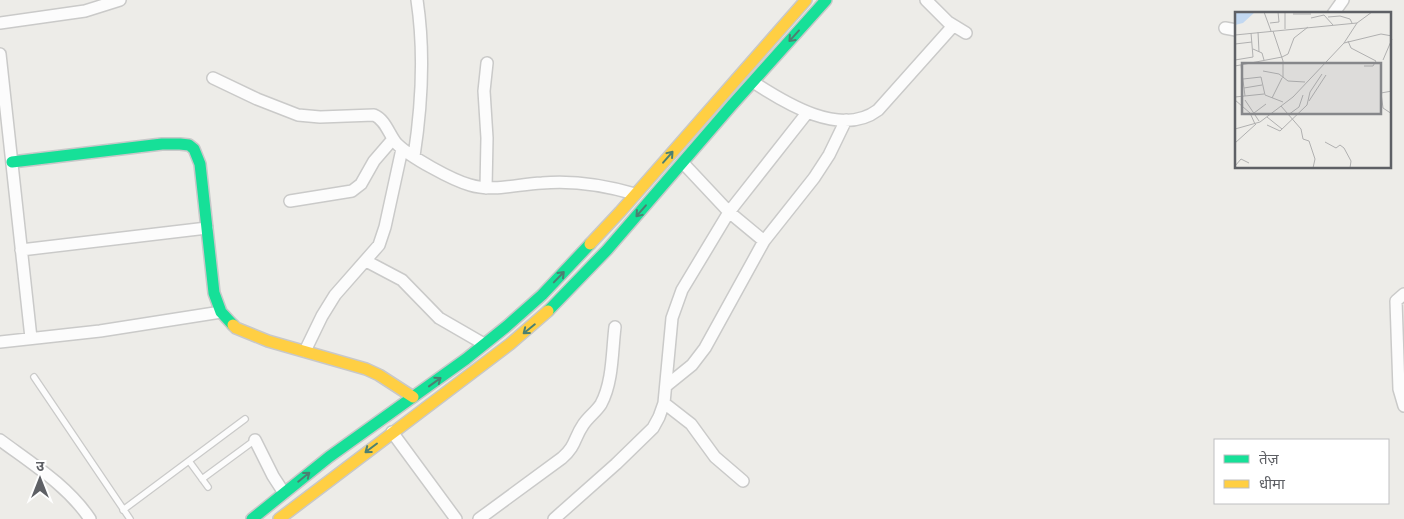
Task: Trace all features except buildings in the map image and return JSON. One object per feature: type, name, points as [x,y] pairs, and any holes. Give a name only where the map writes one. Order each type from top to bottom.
[{"type":"main road","points":[[252,519],[329,457],[414,397],[508,326],[542,295],[635,194],[806,0]]},
{"type":"main road","points":[[279,519],[510,344],[555,306],[607,250],[826,0]]},
{"type":"main road","points":[[12,162],[162,144],[188,146],[194,149],[200,164],[212,279],[221,312],[236,328],[246,333],[366,369],[414,397]]},
{"type":"street","points":[[0,23],[85,11],[120,0]]},
{"type":"street","points":[[414,156],[422,86],[422,37],[417,0]]},
{"type":"street","points":[[1334,12],[1343,0]]},
{"type":"street","points":[[932,2],[952,26],[966,33]]},
{"type":"street","points":[[753,82],[782,100],[807,112],[846,120],[862,119],[878,110],[952,26]]},
{"type":"street","points":[[0,54],[31,338]]},
{"type":"street","points":[[486,63],[484,91],[487,138],[486,188]]},
{"type":"street","points":[[214,78],[257,99],[298,115],[320,117],[374,115],[381,120],[402,149],[468,185],[486,188],[542,182],[571,182],[599,185],[635,194]]},
{"type":"street","points":[[554,519],[640,442],[653,428],[664,403],[670,332],[676,304],[692,271],[729,212],[807,112]]},
{"type":"street","points":[[666,386],[692,365],[705,348],[764,241],[814,178],[829,155],[846,120]]},
{"type":"street","points":[[290,201],[352,191],[361,184],[374,161],[393,139]]},
{"type":"street","points":[[305,352],[328,305],[343,285],[379,245],[402,149]]},
{"type":"street","points":[[683,163],[729,212],[764,241]]},
{"type":"street","points":[[21,250],[207,228]]},
{"type":"street","points":[[366,261],[402,280],[439,318],[484,344]]},
{"type":"street","points":[[1404,294],[1396,301],[1399,389],[1404,406]]},
{"type":"street","points":[[0,342],[100,331],[221,312]]},
{"type":"street","points":[[479,519],[562,458],[574,446],[583,425],[599,407],[604,398],[614,326]]},
{"type":"street","points":[[664,403],[691,424],[715,458],[743,481]]},
{"type":"street","points":[[392,432],[456,519]]},
{"type":"street","points":[[0,440],[69,493],[90,519]]},
{"type":"street","points":[[255,440],[284,493]]},
{"type":"lane","points":[[34,376],[130,519]]},
{"type":"lane","points":[[123,510],[244,419]]},
{"type":"lane","points":[[202,479],[255,440]]},
{"type":"lane","points":[[189,461],[208,487]]},
{"type":"traffic: fast","points":[[548,311],[607,250],[732,105],[826,0]]},
{"type":"traffic: fast","points":[[12,162],[162,144],[189,145],[194,149],[200,164],[214,293],[221,312],[233,325]]},
{"type":"traffic: fast","points":[[252,519],[329,457],[466,359],[507,326],[542,295],[590,244]]},
{"type":"traffic: slow","points":[[590,244],[806,0]]},
{"type":"traffic: slow","points":[[279,519],[510,344],[548,311]]},
{"type":"traffic: slow","points":[[233,325],[268,341],[366,369],[413,397]]}]
